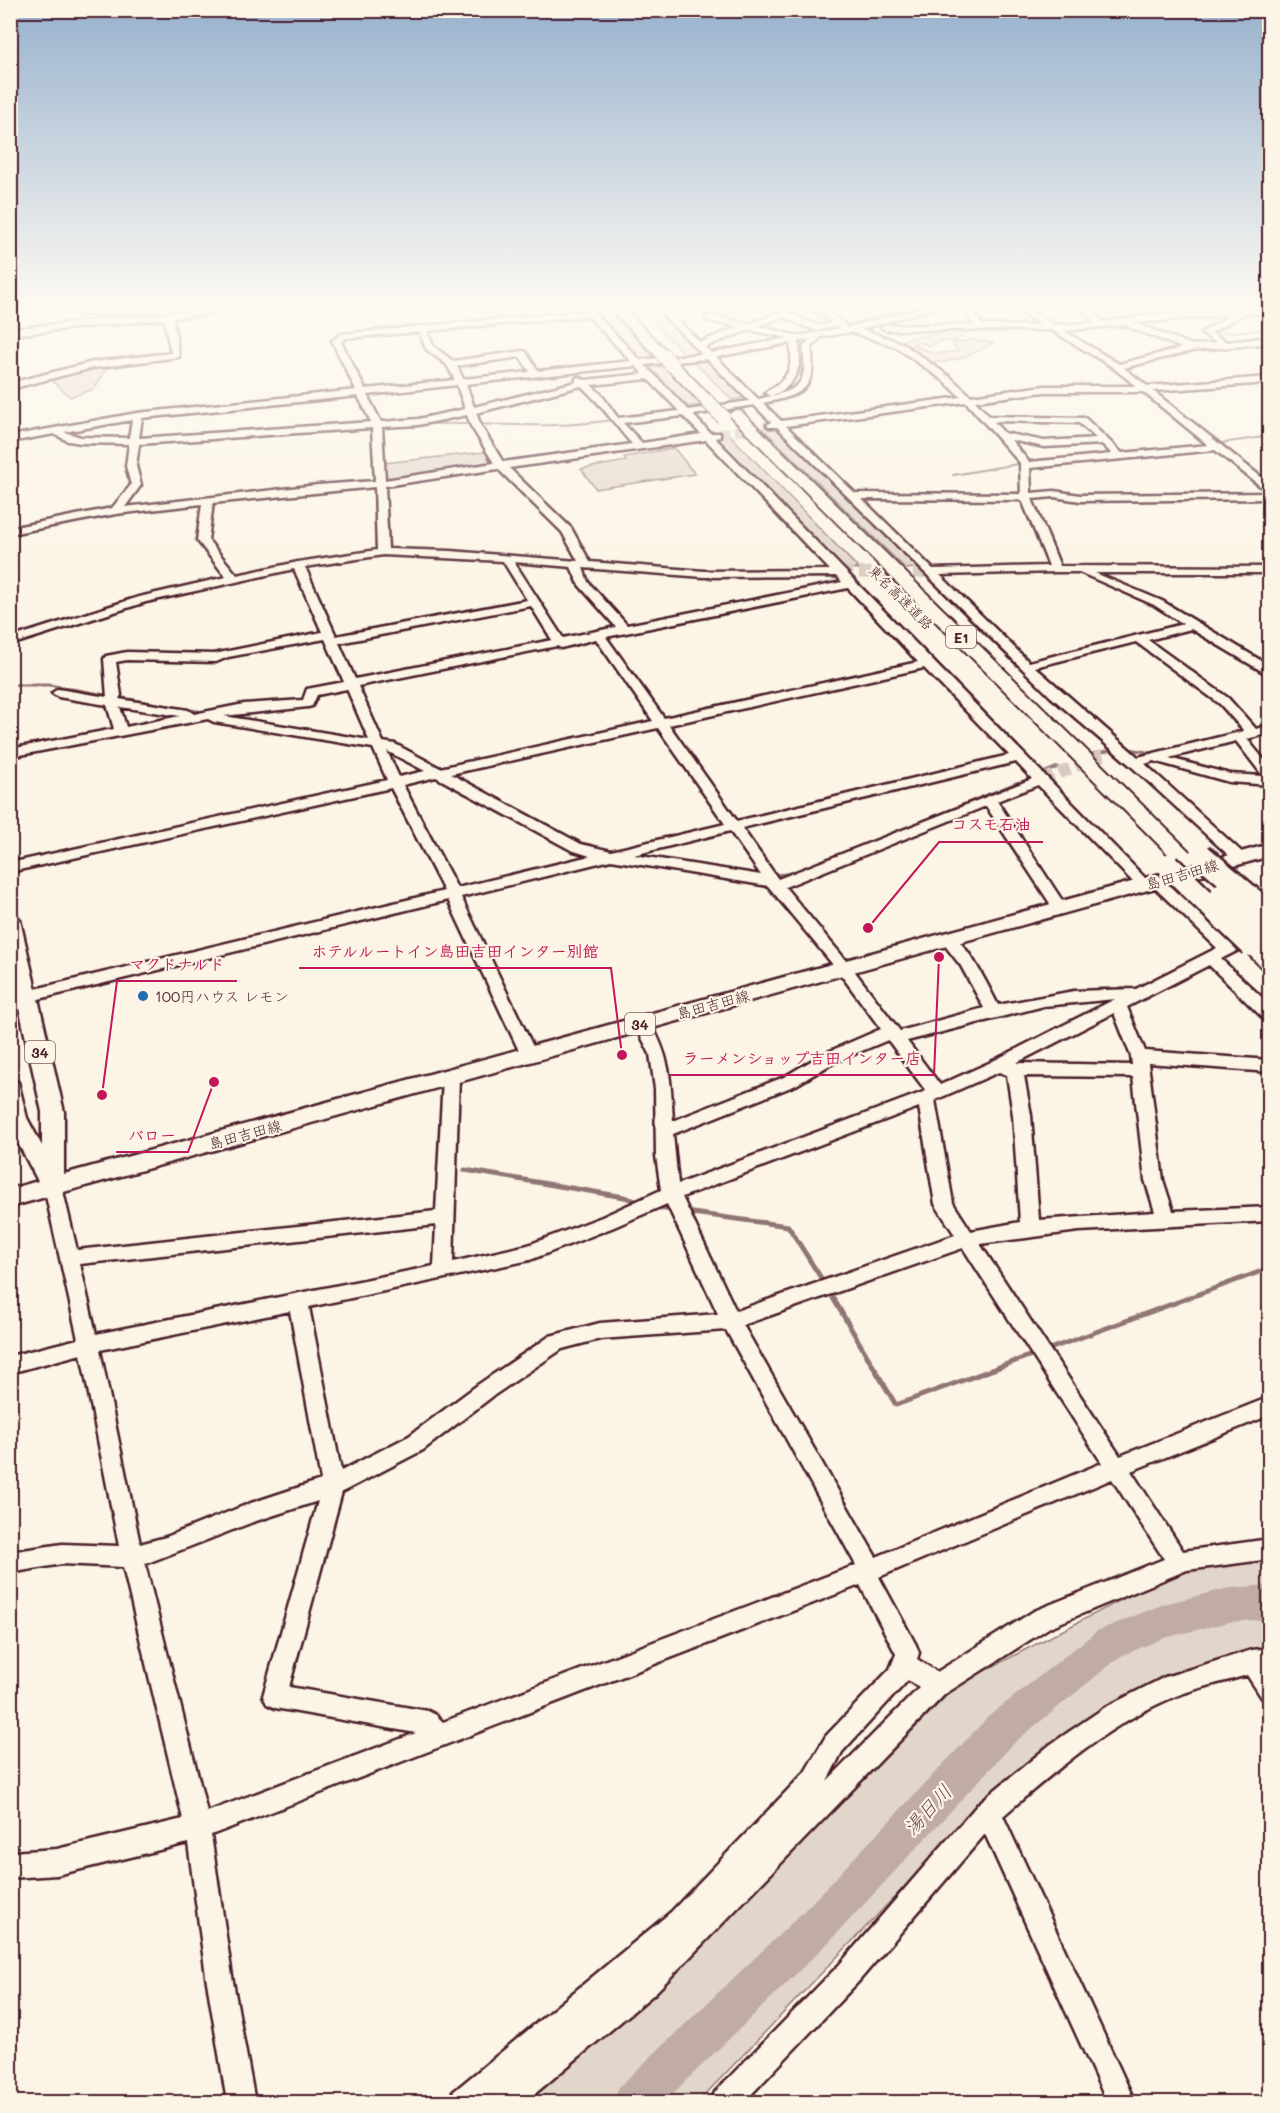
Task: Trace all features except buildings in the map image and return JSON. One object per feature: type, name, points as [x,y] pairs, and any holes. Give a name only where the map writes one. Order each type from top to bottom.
[{"type":"highway","name":"東名高速道路","points":[[708,403],[719,417],[1171,869],[1265,937],[1269,963]]},
{"type":"highway","name":"東名高速道路","points":[[719,417],[998,674],[1171,869]]},
{"type":"highway","points":[[1171,869],[1269,914]]},
{"type":"main road","name":"島田吉田線","points":[[10,1198],[1060,908],[1171,869],[1240,858],[1269,850]]},
{"type":"main road","name":"34","points":[[10,920],[19,999],[53,1112],[53,1187]]},
{"type":"main road","points":[[10,1088],[16,1118],[53,1187]]},
{"type":"street","points":[[10,439],[137,416],[269,403]]},
{"type":"street","points":[[367,403],[377,426],[383,552]]},
{"type":"street","points":[[468,403],[474,419],[500,465],[567,530],[581,564],[583,583],[625,630]]},
{"type":"street","points":[[56,430],[62,436],[86,440],[134,441],[474,419],[523,403]]},
{"type":"street","points":[[602,403],[614,420],[639,446]]},
{"type":"street","points":[[678,403],[685,410],[719,417],[841,573],[927,664],[1038,777],[1171,869],[1227,949]]},
{"type":"street","points":[[614,420],[731,403]]},
{"type":"street","points":[[757,403],[773,425],[853,496],[1026,666],[1116,750],[1135,762],[1240,858]]},
{"type":"street","points":[[773,425],[940,403]]},
{"type":"street","points":[[971,403],[1024,463],[1026,497],[1056,569]]},
{"type":"street","points":[[1164,403],[1269,490]]},
{"type":"street","points":[[116,511],[136,485],[131,466],[137,416]]},
{"type":"street","points":[[10,531],[116,511],[379,484],[639,446],[719,417]]},
{"type":"street","points":[[987,419],[1010,417],[1038,421],[1082,420],[1118,455]]},
{"type":"street","points":[[1001,435],[1044,444],[1103,441]]},
{"type":"street","points":[[1024,463],[1215,445]]},
{"type":"street","points":[[853,496],[1026,497],[1054,494],[1080,498],[1269,496]]},
{"type":"street","points":[[208,500],[202,540],[232,578]]},
{"type":"street","points":[[10,642],[143,599],[298,565],[383,552],[506,558],[704,574],[841,573]]},
{"type":"street","points":[[506,558],[561,644]]},
{"type":"street","points":[[298,565],[395,783],[452,893],[529,1055]]},
{"type":"street","points":[[929,572],[1056,569],[1269,570]]},
{"type":"street","points":[[1078,570],[1158,603],[1269,672]]},
{"type":"street","points":[[10,753],[223,711],[308,703],[311,692],[561,644],[851,584]]},
{"type":"street","points":[[121,731],[113,699],[110,659],[127,656],[216,658],[225,654],[533,602]]},
{"type":"street","points":[[1026,666],[1192,625]]},
{"type":"street","points":[[599,635],[772,880],[844,968],[932,1095],[944,1204],[1179,1563]]},
{"type":"street","points":[[1138,638],[1224,701],[1253,733]]},
{"type":"street","points":[[10,868],[927,664]]},
{"type":"street","points":[[58,693],[113,699],[378,742],[444,772],[576,847],[613,856],[772,880],[989,800],[1038,777]]},
{"type":"street","points":[[1135,762],[1269,729]]},
{"type":"street","points":[[1239,736],[1269,777]]},
{"type":"street","points":[[19,999],[1019,757]]},
{"type":"street","points":[[1155,757],[1229,778],[1269,777]]},
{"type":"street","points":[[989,800],[1060,908]]},
{"type":"street","points":[[10,1365],[89,1344],[443,1272],[530,1252],[637,1209],[672,1204],[995,1067],[1227,949],[1265,937]]},
{"type":"street","points":[[948,939],[968,963],[994,1011]]},
{"type":"street","points":[[1211,958],[1269,1015]]},
{"type":"street","points":[[664,1131],[790,1081],[827,1059],[892,1035],[1065,997],[1109,993],[1137,994]]},
{"type":"street","points":[[1118,1004],[1139,1063],[1154,1180],[1167,1220]]},
{"type":"street","points":[[464,2103],[680,1922],[814,1781],[834,1744],[898,1677],[908,1653],[868,1571],[731,1322],[672,1204],[665,1156],[663,1089],[658,1054],[643,1024]]},
{"type":"street","points":[[995,1067],[1015,1070],[1139,1063],[1269,1066]]},
{"type":"street","points":[[1015,1070],[1022,1115],[1030,1228]]},
{"type":"street","points":[[443,1272],[451,1077]]},
{"type":"street","points":[[53,1187],[89,1344],[132,1557],[198,1828],[219,1976],[241,2103]]},
{"type":"street","points":[[10,1563],[62,1554],[132,1557],[333,1486],[416,1443],[486,1390],[558,1342],[600,1331],[731,1322],[966,1239],[1030,1228],[1269,1214]]},
{"type":"street","points":[[70,1258],[445,1217]]},
{"type":"street","points":[[298,1301],[333,1486],[275,1696],[428,1723],[439,1736]]},
{"type":"street","points":[[10,1865],[57,1862],[198,1828],[868,1571],[1116,1467],[1269,1406]]},
{"type":"street","points":[[504,2103],[646,1984],[937,1686],[1042,1619],[1186,1560],[1269,1549]]},
{"type":"street","points":[[725,2103],[849,1973],[988,1812],[1059,1752],[1112,1716],[1173,1685],[1261,1661],[1269,1690]]},
{"type":"street","points":[[904,1664],[937,1686]]},
{"type":"street","points":[[988,1812],[1121,2103]]},
{"type":"shaded area","points":[[683,403],[699,403],[701,405],[687,407]]},
{"type":"shaded area","points":[[779,428],[917,564],[914,568],[906,569],[763,429]]},
{"type":"shaded area","points":[[730,435],[859,569],[843,568],[717,439]]},
{"type":"shaded area","points":[[674,448],[695,474],[596,489],[581,469],[626,461],[624,457]]},
{"type":"shaded area","points":[[485,452],[491,462],[383,481],[384,463]]},
{"type":"shaded area","points":[[1269,1561],[1269,1654],[1159,1679],[1000,1787],[698,2102],[520,2102],[716,1931],[957,1685],[1183,1568]]},
{"type":"waterway","points":[[421,424],[576,424],[649,416],[734,403]]},
{"type":"waterway","points":[[1215,444],[1270,436]]},
{"type":"waterway","points":[[1036,461],[1057,459]]},
{"type":"waterway","points":[[953,475],[1024,463]]},
{"type":"waterway","points":[[10,685],[49,685],[209,713]]},
{"type":"waterway","points":[[223,715],[372,740]]},
{"type":"waterway","points":[[1091,754],[1124,748],[1158,754]]},
{"type":"waterway","points":[[1166,756],[1242,776]]},
{"type":"waterway","points":[[1015,785],[1058,767]]},
{"type":"waterway","points":[[893,834],[1018,783]]},
{"type":"waterway","points":[[772,876],[793,874]]},
{"type":"waterway","points":[[465,1170],[624,1197],[642,1203]]},
{"type":"waterway","points":[[653,1206],[674,1211]]},
{"type":"waterway","points":[[685,1212],[788,1226],[821,1278]]},
{"type":"waterway","points":[[1052,1348],[1270,1268]]},
{"type":"waterway","points":[[833,1298],[896,1405],[1029,1356]]},
{"type":"waterway","name":"湯日川","points":[[634,2102],[815,1928],[1002,1729],[1109,1643],[1164,1621],[1229,1605],[1270,1602]]},
{"type":"tunnel","points":[[720,434],[767,426]]},
{"type":"tunnel","points":[[841,573],[929,572]]},
{"type":"tunnel","points":[[1042,780],[1109,753]]},
{"type":"place","name":"コスモ石油","points":[[868,928]]},
{"type":"place","name":"ラーメンショップ吉田インター店","points":[[939,957]]},
{"type":"place","name":"100円ハウス レモン","points":[[143,996]]},
{"type":"place","name":"ホテルルートイン島田吉田インター別館","points":[[622,1055]]},
{"type":"place","name":"バロー","points":[[214,1082]]},
{"type":"place","name":"マクドナルド","points":[[102,1095]]}]
